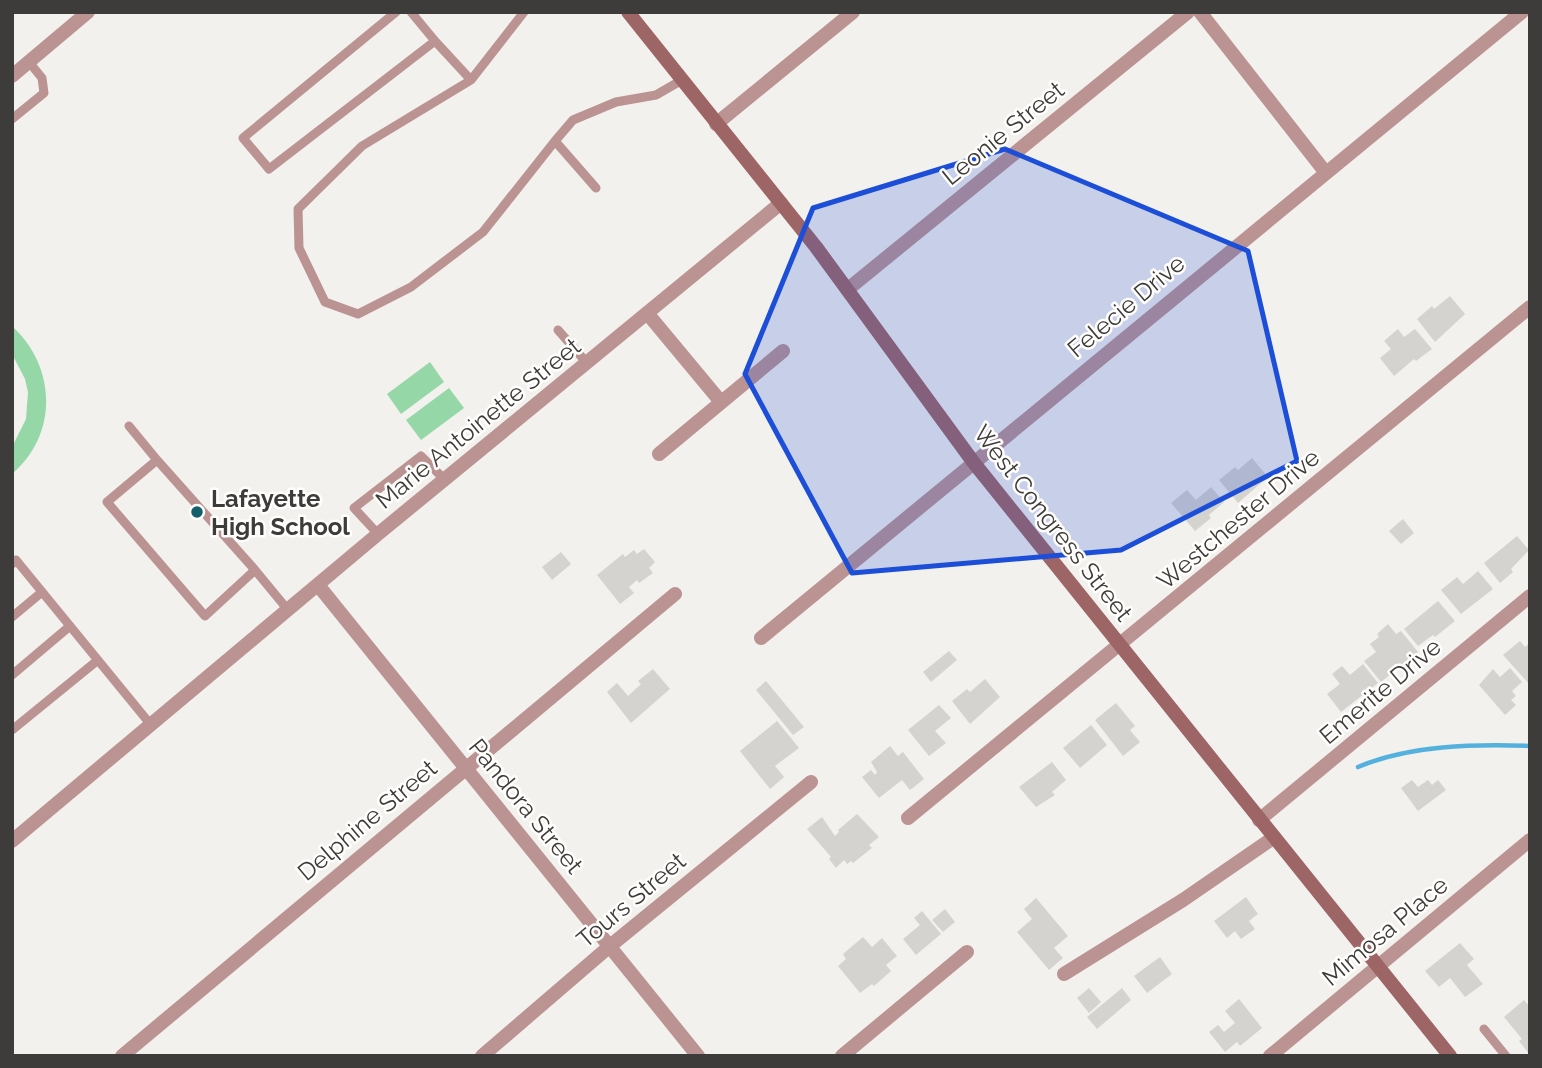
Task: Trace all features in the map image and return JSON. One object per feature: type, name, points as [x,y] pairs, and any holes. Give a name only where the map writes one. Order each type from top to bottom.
[{"type":"main road","name":"West Congress Street","points":[[628,12],[848,289],[974,463],[1450,1056]]},
{"type":"street","points":[[13,73],[88,12]]},
{"type":"street","points":[[716,124],[853,12]]},
{"type":"street","name":"Leonie Street","points":[[848,289],[1188,12]]},
{"type":"street","points":[[1199,12],[1326,173]]},
{"type":"street","name":"Felecie Drive","points":[[761,638],[1522,12]]},
{"type":"street","name":"Marie Antoinette Street","points":[[12,841],[781,203]]},
{"type":"street","name":"Westchester Drive","points":[[908,818],[1530,307]]},
{"type":"street","points":[[647,313],[721,402]]},
{"type":"street","points":[[659,454],[783,351]]},
{"type":"street","name":"Pandora Street","points":[[318,585],[698,1056]]},
{"type":"street","name":"Delphine Street","points":[[122,1056],[675,594]]},
{"type":"street","name":"Emerite Drive","points":[[1259,820],[1530,596]]},
{"type":"street","name":"Tours Street","points":[[482,1056],[610,946],[811,782]]},
{"type":"street","points":[[1065,974],[1183,900],[1273,838]]},
{"type":"street","name":"Mimosa Place","points":[[1270,1056],[1530,840]]},
{"type":"street","points":[[842,1056],[967,952]]},
{"type":"lane","points":[[396,12],[243,138],[269,169],[435,41]]},
{"type":"lane","points":[[411,12],[471,80]]},
{"type":"lane","points":[[524,12],[471,80],[362,146],[298,209],[299,248],[326,302],[358,314],[411,287],[484,232],[573,120],[615,102],[656,95],[682,80]]},
{"type":"lane","points":[[12,119],[44,93],[42,78],[29,62]]},
{"type":"lane","points":[[555,141],[596,188]]},
{"type":"lane","points":[[558,330],[587,363]]},
{"type":"lane","points":[[129,426],[288,610]]},
{"type":"lane","points":[[379,534],[354,508],[421,456],[445,480]]},
{"type":"lane","points":[[157,460],[107,502],[205,616],[255,570]]},
{"type":"lane","points":[[12,564],[16,560],[151,725]]},
{"type":"lane","points":[[12,617],[42,592]]},
{"type":"lane","points":[[12,675],[70,626]]},
{"type":"lane","points":[[12,730],[97,660]]},
{"type":"lane","points":[[1484,1029],[1506,1056]]},
{"type":"highlighted area","points":[[1005,149],[1248,251],[1297,461],[1121,550],[852,573],[745,374],[813,208]]},
{"type":"green space","points":[[12,326],[27,342],[37,360],[44,380],[46,400],[38,440],[27,458],[12,474],[12,447],[26,419],[28,392],[25,379],[12,354]]},
{"type":"green space","points":[[430,362],[444,382],[401,414],[387,394]]},
{"type":"green space","points":[[449,388],[464,408],[421,440],[406,420]]},
{"type":"building","points":[[1450,296],[1465,314],[1435,342],[1417,319]]},
{"type":"building","points":[[1398,329],[1404,337],[1415,329],[1432,349],[1416,361],[1414,359],[1394,376],[1380,358],[1391,349],[1384,341]]},
{"type":"building","points":[[1252,458],[1268,477],[1238,503],[1219,480],[1235,467],[1238,470]]},
{"type":"building","points":[[1211,487],[1224,502],[1209,515],[1211,518],[1195,531],[1171,503],[1187,490],[1196,500]]},
{"type":"building","points":[[1403,519],[1414,533],[1401,544],[1389,531]]},
{"type":"building","points":[[1517,536],[1529,550],[1511,569],[1513,572],[1500,583],[1484,563]]},
{"type":"building","points":[[644,549],[655,562],[649,568],[653,573],[629,587],[634,593],[620,604],[597,575],[623,554],[625,557],[634,550],[637,554]]},
{"type":"building","points":[[561,552],[571,564],[552,580],[542,567]]},
{"type":"building","points":[[1478,571],[1493,589],[1461,614],[1441,590],[1457,577],[1463,584]]},
{"type":"building","points":[[1438,601],[1455,621],[1418,646],[1404,629]]},
{"type":"building","points":[[1388,624],[1396,634],[1401,631],[1418,652],[1381,682],[1364,661],[1376,652],[1370,644]]},
{"type":"building","points":[[1520,641],[1525,647],[1530,643],[1530,685],[1503,655]]},
{"type":"building","points":[[949,651],[957,660],[931,682],[923,672]]},
{"type":"building","points":[[1363,664],[1378,683],[1341,712],[1327,694],[1340,684],[1332,674],[1342,666],[1350,675]]},
{"type":"building","points":[[1510,668],[1522,682],[1512,691],[1516,696],[1511,700],[1516,705],[1505,715],[1479,685],[1493,669],[1500,677]]},
{"type":"building","points":[[653,669],[670,689],[631,723],[607,692],[617,683],[628,696],[641,684],[638,681]]},
{"type":"building","points":[[985,679],[1000,697],[970,724],[952,701],[967,689],[970,692]]},
{"type":"building","points":[[766,681],[804,727],[793,735],[756,690]]},
{"type":"building","points":[[1116,703],[1135,726],[1130,730],[1140,742],[1123,756],[1095,720]]},
{"type":"building","points":[[939,705],[951,718],[935,731],[946,743],[929,756],[908,730]]},
{"type":"building","points":[[777,721],[799,748],[775,766],[784,777],[770,789],[740,751]]},
{"type":"building","points":[[1091,725],[1107,745],[1080,768],[1063,748]]},
{"type":"building","points":[[890,746],[898,756],[903,752],[924,779],[910,790],[902,780],[879,798],[862,777],[871,770],[875,775],[877,772],[871,762]]},
{"type":"building","points":[[1052,762],[1066,780],[1052,792],[1055,795],[1036,807],[1019,787]]},
{"type":"building","points":[[1412,780],[1418,787],[1428,780],[1432,785],[1438,780],[1446,790],[1418,811],[1401,788]]},
{"type":"building","points":[[857,814],[879,837],[869,845],[872,848],[853,863],[851,861],[847,864],[844,860],[836,868],[829,859],[831,857],[807,829],[822,817],[835,836],[838,830]]},
{"type":"building","points":[[1246,897],[1258,914],[1249,921],[1255,929],[1241,939],[1235,931],[1227,938],[1214,921]]},
{"type":"building","points":[[1036,898],[1068,936],[1054,948],[1063,958],[1049,970],[1017,932],[1032,919],[1024,909]]},
{"type":"building","points":[[945,909],[955,922],[943,932],[932,920]]},
{"type":"building","points":[[922,911],[941,934],[916,955],[903,939],[920,925],[914,918]]},
{"type":"building","points":[[863,937],[872,947],[882,938],[897,956],[886,965],[891,971],[874,986],[872,984],[860,993],[838,966],[846,959],[843,954]]},
{"type":"building","points":[[1460,943],[1474,959],[1467,965],[1483,984],[1465,997],[1450,978],[1439,987],[1425,971]]},
{"type":"building","points":[[1160,957],[1172,974],[1147,993],[1134,976]]},
{"type":"building","points":[[1089,988],[1101,1002],[1089,1013],[1077,998]]},
{"type":"building","points":[[1122,988],[1131,1000],[1097,1029],[1087,1017]]},
{"type":"building","points":[[1239,999],[1262,1028],[1240,1046],[1237,1042],[1225,1052],[1209,1032],[1218,1025],[1224,1032],[1235,1023],[1225,1011]]},
{"type":"building","points":[[1524,1000],[1530,1007],[1530,1055],[1519,1041],[1522,1039],[1504,1017]]},
{"type":"waterway","points":[[1358,767],[1421,750],[1487,745],[1530,746]]},
{"type":"place","name":"Lafayette High School","points":[[197,512]]}]
